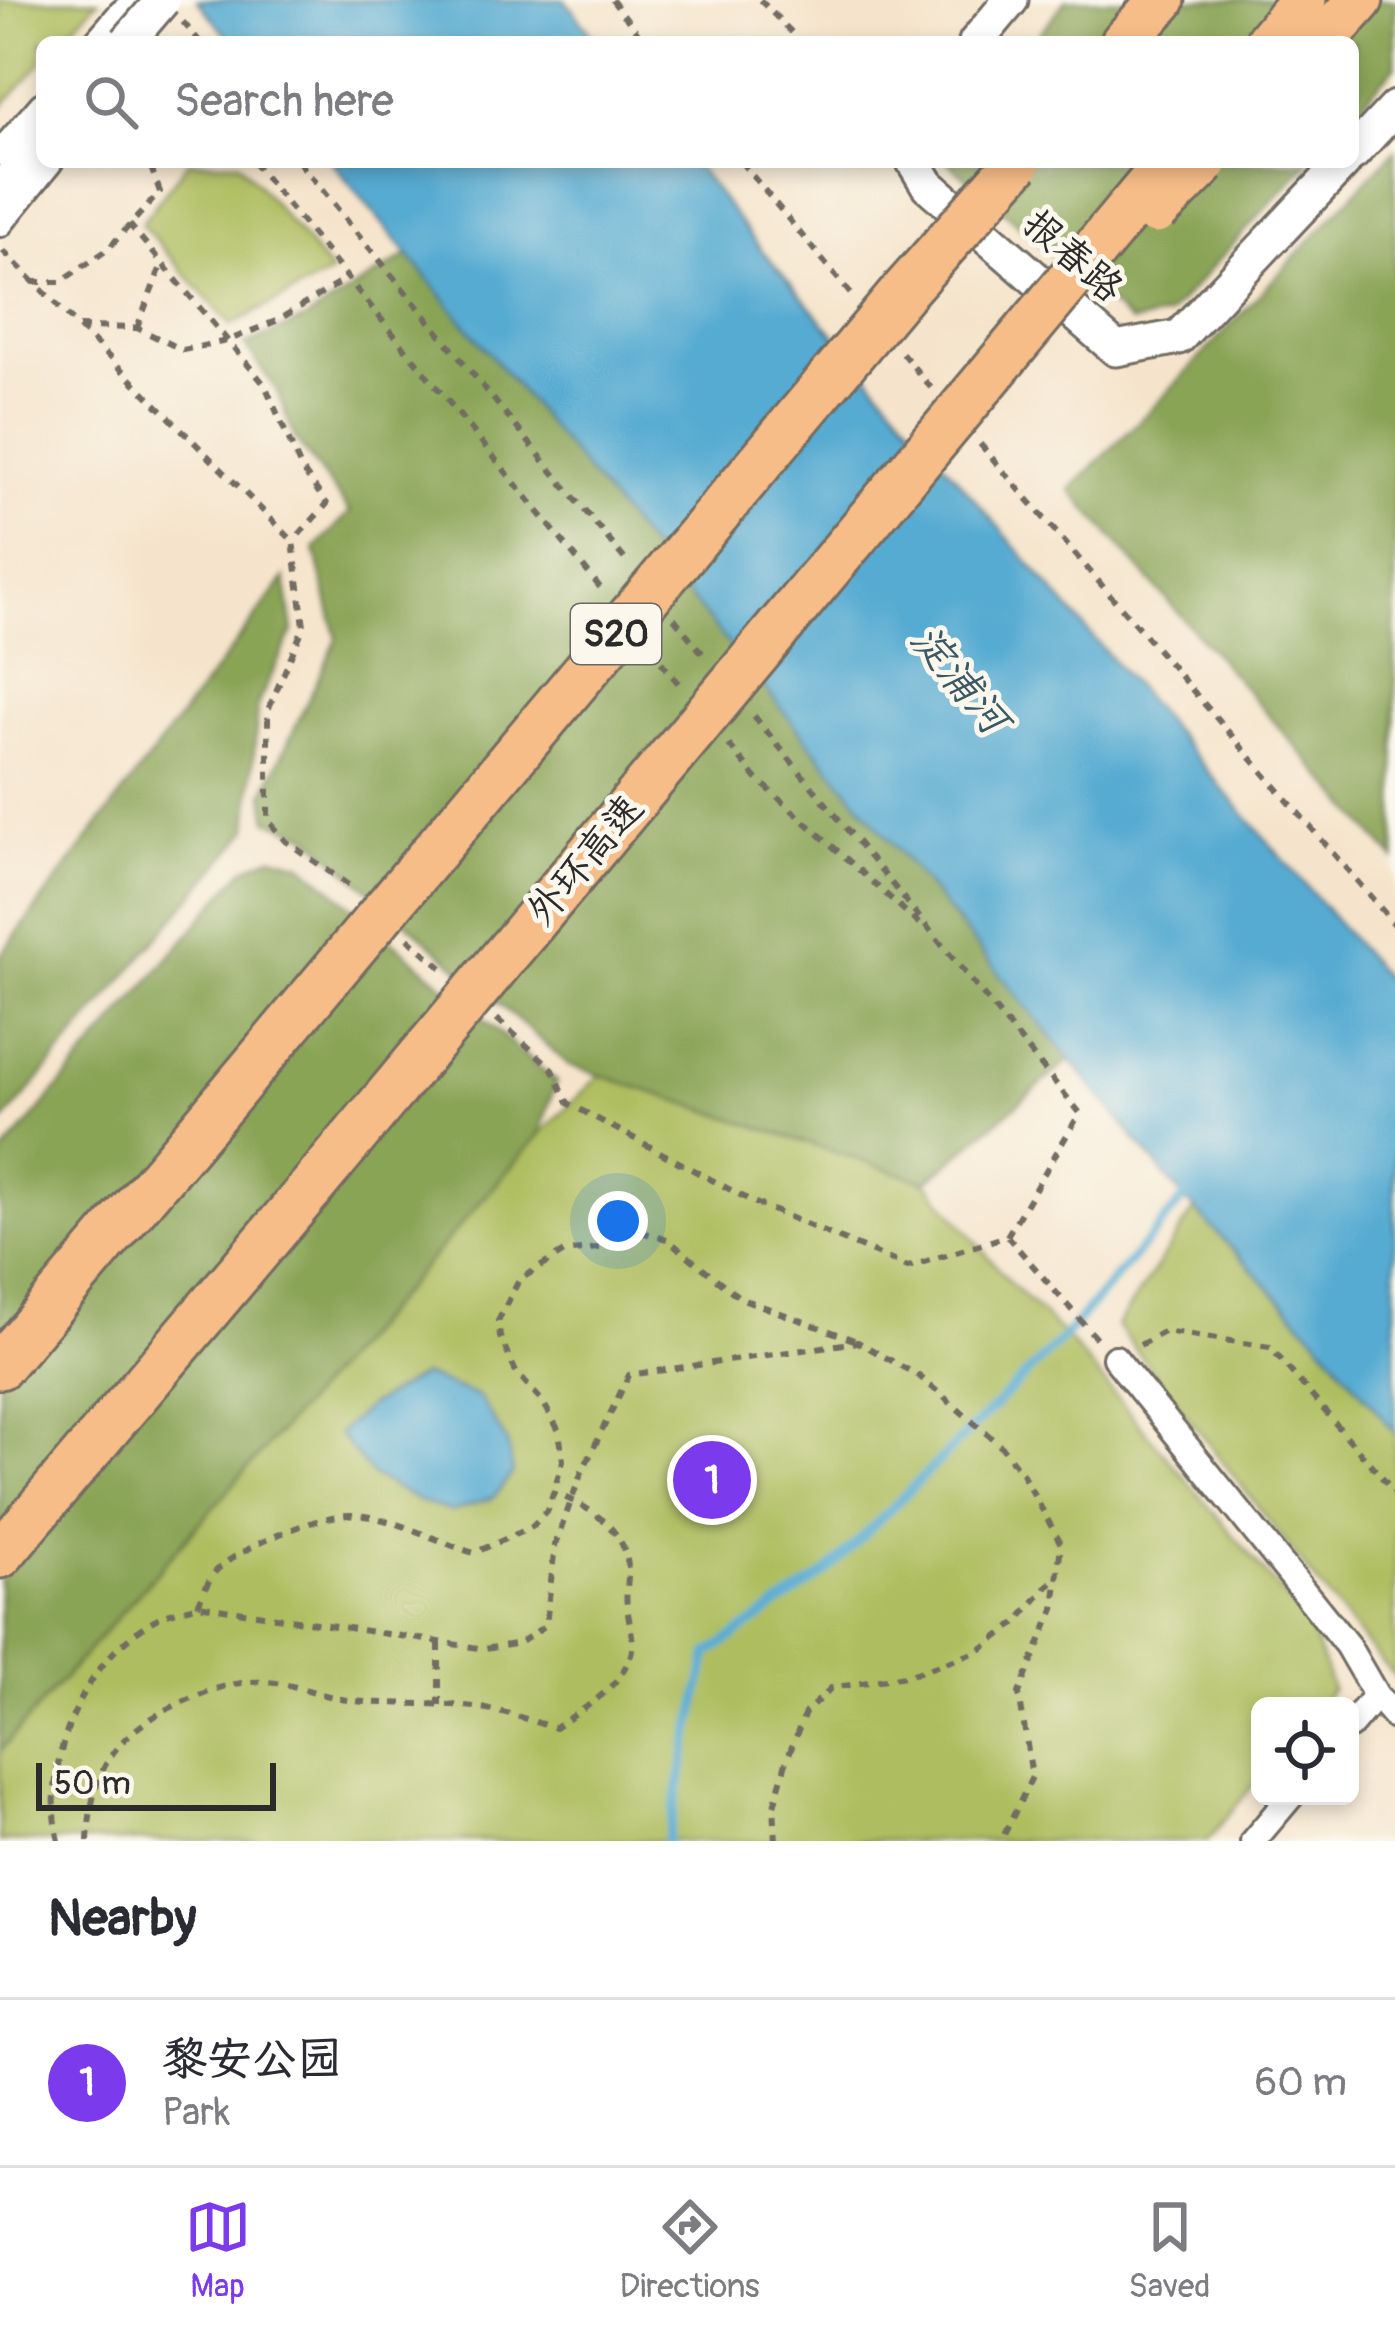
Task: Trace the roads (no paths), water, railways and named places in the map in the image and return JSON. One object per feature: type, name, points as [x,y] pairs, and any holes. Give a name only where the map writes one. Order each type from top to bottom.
[{"type":"highway","points":[[1099,36],[1126,0]]},
{"type":"highway","points":[[1129,36],[1162,0]]},
{"type":"highway","points":[[1273,36],[1303,0]]},
{"type":"highway","points":[[1327,36],[1360,0]]},
{"type":"highway","points":[[884,301],[997,168]]},
{"type":"highway","name":"S20","points":[[0,1366],[884,301],[1012,168]]},
{"type":"highway","name":"外环高速","points":[[0,1556],[1163,168]]},
{"type":"highway","points":[[992,374],[1199,168]]},
{"type":"street","points":[[101,36],[139,0],[163,25],[154,36]]},
{"type":"street","points":[[132,36],[163,0]]},
{"type":"street","points":[[981,36],[1011,0]]},
{"type":"street","points":[[1359,147],[1395,108]]},
{"type":"street","points":[[0,153],[36,112]]},
{"type":"street","points":[[0,190],[36,148]]},
{"type":"street","points":[[0,224],[45,168]]},
{"type":"street","name":"报春路","points":[[918,168],[928,185],[1116,349],[1179,337],[1338,168]]},
{"type":"street","points":[[1114,1358],[1348,1645],[1395,1718]]},
{"type":"street","points":[[1359,1715],[1376,1695]]},
{"type":"street","points":[[1253,1841],[1283,1805]]},
{"type":"water","points":[[197,0],[565,0],[593,36],[227,36]]},
{"type":"water","name":"淀浦河","points":[[337,168],[698,168],[760,248],[1395,990],[1395,1433],[1320,1341],[1183,1197]]},
{"type":"water","points":[[422,1375],[479,1397],[507,1442],[513,1473],[494,1497],[452,1512],[419,1501],[373,1476],[338,1434],[369,1406]]},
{"type":"waterway","points":[[667,1841],[708,1654],[827,1572],[1065,1336],[1192,1189]]},
{"type":"place","name":"黎安公园","points":[[712,1480]]}]
